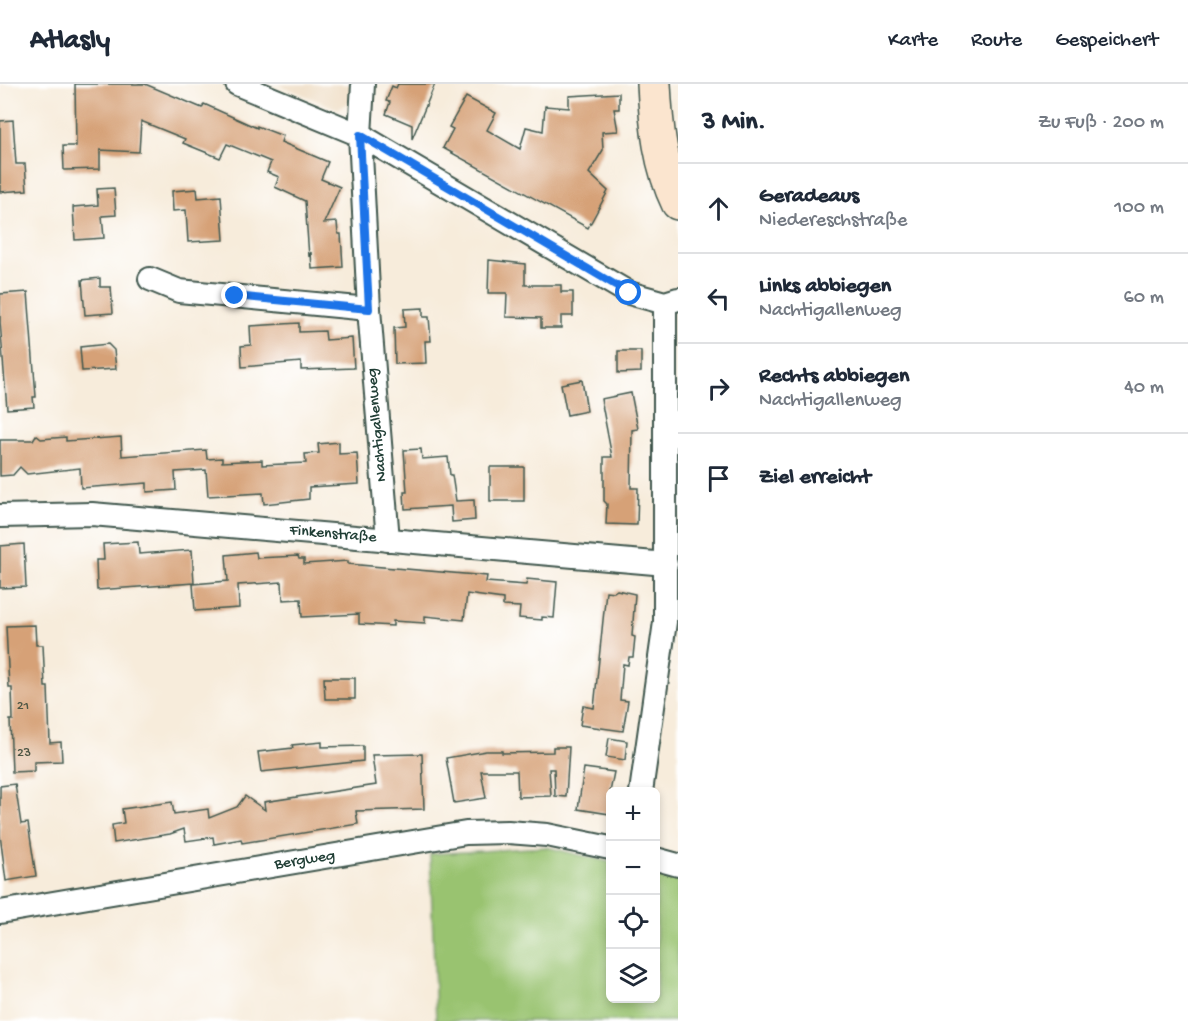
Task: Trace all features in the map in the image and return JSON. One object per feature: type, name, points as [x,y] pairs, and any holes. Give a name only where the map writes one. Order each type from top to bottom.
[{"type":"main road","points":[[654,84],[656,125],[669,185],[678,203]]},
{"type":"street","points":[[237,84],[360,135],[629,293],[672,301],[665,622],[642,787]]},
{"type":"street","name":"Nachtigallenweg","points":[[363,84],[360,135],[369,309],[388,540]]},
{"type":"street","points":[[150,279],[179,291],[369,309]]},
{"type":"street","name":"Finkenstraße","points":[[0,516],[92,514],[666,564]]},
{"type":"street","name":"Bergweg","points":[[0,912],[466,833],[537,834],[606,847]]},
{"type":"street","points":[[660,860],[678,864]]},
{"type":"shaded area","points":[[278,84],[354,84],[353,100],[338,109]]},
{"type":"green space","points":[[546,847],[606,861],[606,1003],[660,1003],[660,874],[678,878],[678,1021],[436,1021],[430,854]]},
{"type":"building","points":[[75,84],[145,84],[202,108],[204,104],[257,128],[257,126],[283,136],[281,142],[328,162],[321,179],[340,187],[324,223],[337,222],[338,234],[341,234],[343,267],[312,269],[305,201],[275,187],[279,177],[267,172],[271,162],[227,144],[220,158],[183,143],[185,139],[141,121],[139,152],[100,150],[100,169],[64,170],[63,146],[76,146]]},
{"type":"building","points":[[398,84],[435,84],[412,139],[412,125],[386,114],[390,102],[386,101],[392,86],[396,88]]},
{"type":"building","points":[[619,93],[619,109],[614,109],[618,131],[602,132],[603,150],[589,173],[608,191],[588,228],[443,148],[453,129],[449,127],[466,97],[496,113],[487,130],[520,149],[526,127],[543,131],[545,106],[569,108],[569,96]]},
{"type":"building","points":[[13,120],[16,164],[25,164],[27,190],[0,192],[0,121]]},
{"type":"building","points":[[114,188],[116,215],[102,216],[104,238],[75,240],[73,207],[98,205],[97,189]]},
{"type":"building","points":[[197,189],[198,198],[221,196],[224,240],[188,242],[186,210],[173,211],[172,191]]},
{"type":"building","points":[[489,260],[525,264],[525,285],[561,285],[561,292],[573,292],[573,316],[561,316],[561,328],[541,328],[541,318],[506,317],[507,293],[488,293]]},
{"type":"building","points":[[100,278],[100,287],[111,287],[113,313],[85,315],[82,280]]},
{"type":"building","points":[[28,292],[36,397],[33,397],[34,407],[7,409],[0,294]]},
{"type":"building","points":[[423,308],[423,317],[429,317],[431,341],[425,341],[426,363],[395,364],[394,328],[405,327],[404,309]]},
{"type":"building","points":[[299,323],[299,332],[325,331],[326,340],[352,338],[354,368],[301,370],[301,362],[242,367],[241,346],[251,345],[250,326]]},
{"type":"building","points":[[108,344],[114,350],[116,369],[82,371],[80,347]]},
{"type":"building","points":[[618,351],[641,351],[641,372],[618,373]]},
{"type":"building","points":[[582,380],[587,411],[567,415],[561,384]]},
{"type":"building","points":[[631,393],[638,429],[632,430],[631,488],[638,488],[637,525],[606,524],[604,457],[612,457],[601,399]]},
{"type":"building","points":[[36,435],[41,439],[66,437],[66,441],[121,437],[122,456],[206,450],[207,459],[222,458],[222,462],[262,460],[262,465],[306,463],[305,454],[319,453],[318,444],[339,442],[339,454],[357,453],[359,484],[309,487],[309,499],[264,504],[263,493],[208,496],[206,470],[175,472],[176,490],[147,492],[147,483],[81,488],[80,468],[27,474],[20,467],[13,475],[0,476],[0,440],[33,440]]},
{"type":"building","points":[[421,449],[422,459],[448,457],[456,501],[474,500],[475,520],[452,522],[451,506],[405,509],[404,492],[407,492],[404,450]]},
{"type":"building","points":[[490,467],[524,467],[524,501],[490,501]]},
{"type":"building","points":[[138,542],[139,554],[192,550],[194,583],[97,590],[96,560],[104,560],[103,544]]},
{"type":"building","points":[[24,544],[26,587],[0,588],[0,546]]},
{"type":"building","points":[[256,552],[257,558],[298,556],[299,559],[304,559],[304,564],[348,561],[348,564],[487,576],[486,582],[526,585],[527,579],[557,582],[554,618],[542,617],[542,620],[519,618],[520,607],[503,606],[503,599],[467,594],[464,620],[425,616],[425,623],[393,621],[393,626],[359,624],[359,614],[302,617],[301,599],[283,600],[282,582],[238,585],[239,608],[195,611],[193,584],[228,581],[226,555]]},
{"type":"building","points":[[617,590],[635,594],[633,657],[629,657],[628,665],[623,664],[620,700],[628,701],[623,731],[580,725],[583,706],[594,708],[606,591]]},
{"type":"building","points":[[35,625],[36,645],[43,645],[45,687],[48,687],[50,743],[61,742],[62,761],[34,762],[34,771],[12,772],[10,720],[13,720],[12,688],[9,688],[6,626]]},
{"type":"building","points":[[324,678],[355,678],[355,699],[325,699]]},
{"type":"building","points":[[609,738],[627,741],[625,760],[606,757]]},
{"type":"building","points":[[322,742],[322,747],[363,746],[363,761],[261,772],[258,752]]},
{"type":"building","points":[[553,747],[569,747],[566,797],[555,796],[554,769],[549,769],[551,796],[518,797],[517,771],[481,771],[486,798],[454,803],[446,758],[486,751],[553,752]]},
{"type":"building","points":[[422,754],[424,809],[356,811],[358,824],[242,843],[241,839],[214,844],[213,837],[186,841],[184,829],[170,834],[114,843],[112,825],[124,823],[122,809],[172,802],[174,814],[208,809],[209,818],[237,807],[245,796],[265,810],[264,802],[376,785],[372,755]]},
{"type":"building","points":[[584,768],[614,772],[611,787],[606,787],[606,813],[578,809]]},
{"type":"building","points":[[15,784],[21,824],[28,823],[36,876],[6,881],[0,835],[0,786]]},
{"type":"route","points":[[235,296],[369,309],[360,135],[629,293]]}]
